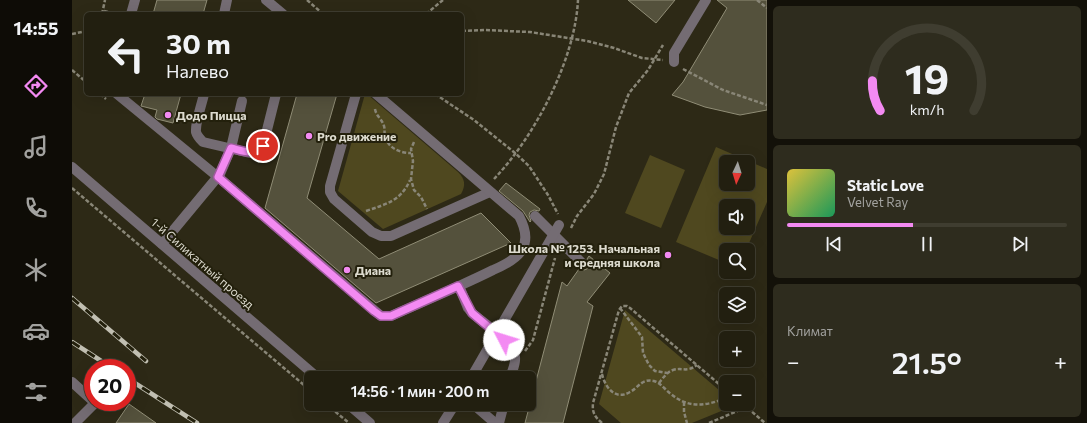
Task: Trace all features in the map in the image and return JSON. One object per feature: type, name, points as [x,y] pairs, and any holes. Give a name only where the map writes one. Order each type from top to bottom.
[{"type":"street","points":[[132,12],[135,0]]},
{"type":"street","points":[[224,12],[227,0]]},
{"type":"street","points":[[266,0],[281,12]]},
{"type":"street","points":[[674,60],[674,53],[706,0]]},
{"type":"street","points":[[119,96],[218,177],[381,316],[391,316],[508,264],[517,258],[522,250],[526,235],[519,216],[378,96]]},
{"type":"street","points":[[204,96],[196,132],[199,138],[203,142],[250,153],[263,146],[276,96]]},
{"type":"street","points":[[355,96],[330,186],[330,192],[334,199],[372,232],[381,236],[392,236],[488,190]]},
{"type":"street","points":[[162,244],[218,177],[231,148],[242,101]]},
{"type":"street","name":"1-й Силикатный проезд","points":[[72,167],[310,371]]},
{"type":"street","points":[[535,216],[583,264]]},
{"type":"street","points":[[475,371],[496,334],[557,238],[562,221]]},
{"type":"street","points":[[458,286],[472,313],[511,346],[515,361],[512,371]]},
{"type":"street","points":[[72,382],[84,393]]},
{"type":"street","points":[[75,423],[87,411]]},
{"type":"street","points":[[356,411],[370,423]]},
{"type":"street","points":[[442,423],[450,411]]},
{"type":"street","points":[[480,411],[495,423]]},
{"type":"street","points":[[499,423],[502,411]]},
{"type":"path","points":[[103,12],[105,0]]},
{"type":"path","points":[[307,0],[321,12]]},
{"type":"path","points":[[428,12],[443,0]]},
{"type":"path","points":[[488,190],[525,140],[551,96],[572,39],[578,14],[578,0]]},
{"type":"path","points":[[758,0],[767,8]]},
{"type":"path","points":[[464,31],[484,30],[530,32],[587,41],[614,48],[642,58],[654,60],[674,60]]},
{"type":"path","points":[[72,34],[84,31]]},
{"type":"path","points":[[515,361],[526,351],[533,340],[557,238],[574,226],[577,216],[594,194],[604,174],[616,127],[629,93],[648,70],[666,40]]},
{"type":"path","points":[[72,70],[84,80]]},
{"type":"path","points":[[689,72],[723,90],[767,105]]},
{"type":"path","points":[[376,96],[376,114],[384,125],[385,137],[388,143],[392,148],[398,151],[411,153]]},
{"type":"path","points":[[437,96],[474,120],[529,166],[548,195],[562,221]]},
{"type":"path","points":[[353,215],[382,206],[397,198],[407,187],[413,161],[411,153],[412,145],[421,133]]},
{"type":"path","points":[[410,179],[414,190],[422,197],[432,218]]},
{"type":"path","points":[[72,188],[304,385]]},
{"type":"path","points":[[570,218],[576,221]]},
{"type":"path","points":[[620,308],[622,306],[627,306],[630,308],[719,384]]},
{"type":"path","points":[[620,308],[642,337],[643,353],[648,365],[655,371],[667,373],[676,370],[690,370],[698,365]]},
{"type":"path","points":[[602,423],[596,418],[592,409],[620,308]]},
{"type":"path","points":[[602,372],[606,387],[612,392],[620,395],[627,394],[641,382],[649,380],[659,383],[672,395],[690,405],[713,403],[719,401]]},
{"type":"path","points":[[659,383],[667,373]]},
{"type":"path","points":[[684,402],[684,412],[687,423]]},
{"type":"path","points":[[334,411],[349,423]]},
{"type":"path","points":[[709,423],[738,411]]},
{"type":"path","points":[[752,411],[765,423]]},
{"type":"shaded area","points":[[364,96],[369,96],[458,172],[464,182],[464,188],[461,194],[383,229],[338,191]]},
{"type":"shaded area","points":[[716,147],[735,155],[719,155],[719,191],[755,191],[755,164],[767,169],[767,202],[755,229],[755,199],[719,199],[719,235],[753,235],[749,243],[719,243],[719,260],[676,242]]},
{"type":"shaded area","points":[[650,155],[685,170],[661,228],[625,213]]},
{"type":"shaded area","points":[[625,310],[719,390],[719,411],[721,411],[692,423],[621,423],[599,404]]},
{"type":"building","points":[[157,0],[207,0],[204,12],[154,12]]},
{"type":"building","points":[[628,0],[675,0],[656,23]]},
{"type":"building","points":[[717,0],[767,0],[767,110],[740,115],[705,107],[672,95],[683,82],[727,8]]},
{"type":"building","points":[[144,96],[180,96],[173,123],[157,119],[155,117],[157,110],[141,106]]},
{"type":"building","points":[[296,96],[336,96],[307,198],[379,259],[481,213],[511,243],[376,303],[265,208]]},
{"type":"building","points":[[506,183],[540,209],[539,211],[534,210],[530,212],[530,222],[523,211],[499,191]]},
{"type":"building","points":[[589,256],[610,273],[587,302],[593,306],[563,423],[525,423],[528,411],[536,411],[536,381],[562,282],[567,286],[579,269],[587,269],[589,263],[587,259]]},
{"type":"building","points":[[136,409],[156,423],[116,423],[124,411],[136,411]]},
{"type":"railway","points":[[72,298],[146,361]]},
{"type":"railway","points":[[72,342],[98,359]]},
{"type":"railway","points":[[136,384],[197,423]]},
{"type":"place","name":"Додо Пицца","points":[[168,115]]},
{"type":"place","name":"Pro движение","points":[[309,136]]},
{"type":"place","name":"Школа № 1253. Начальная и средняя школа","points":[[668,255]]},
{"type":"place","name":"Диана","points":[[347,270]]},
{"type":"route","points":[[263,146],[259,150],[250,153],[231,148],[218,177],[374,311],[381,316],[391,316],[458,286],[468,308],[472,313],[504,340]]}]
